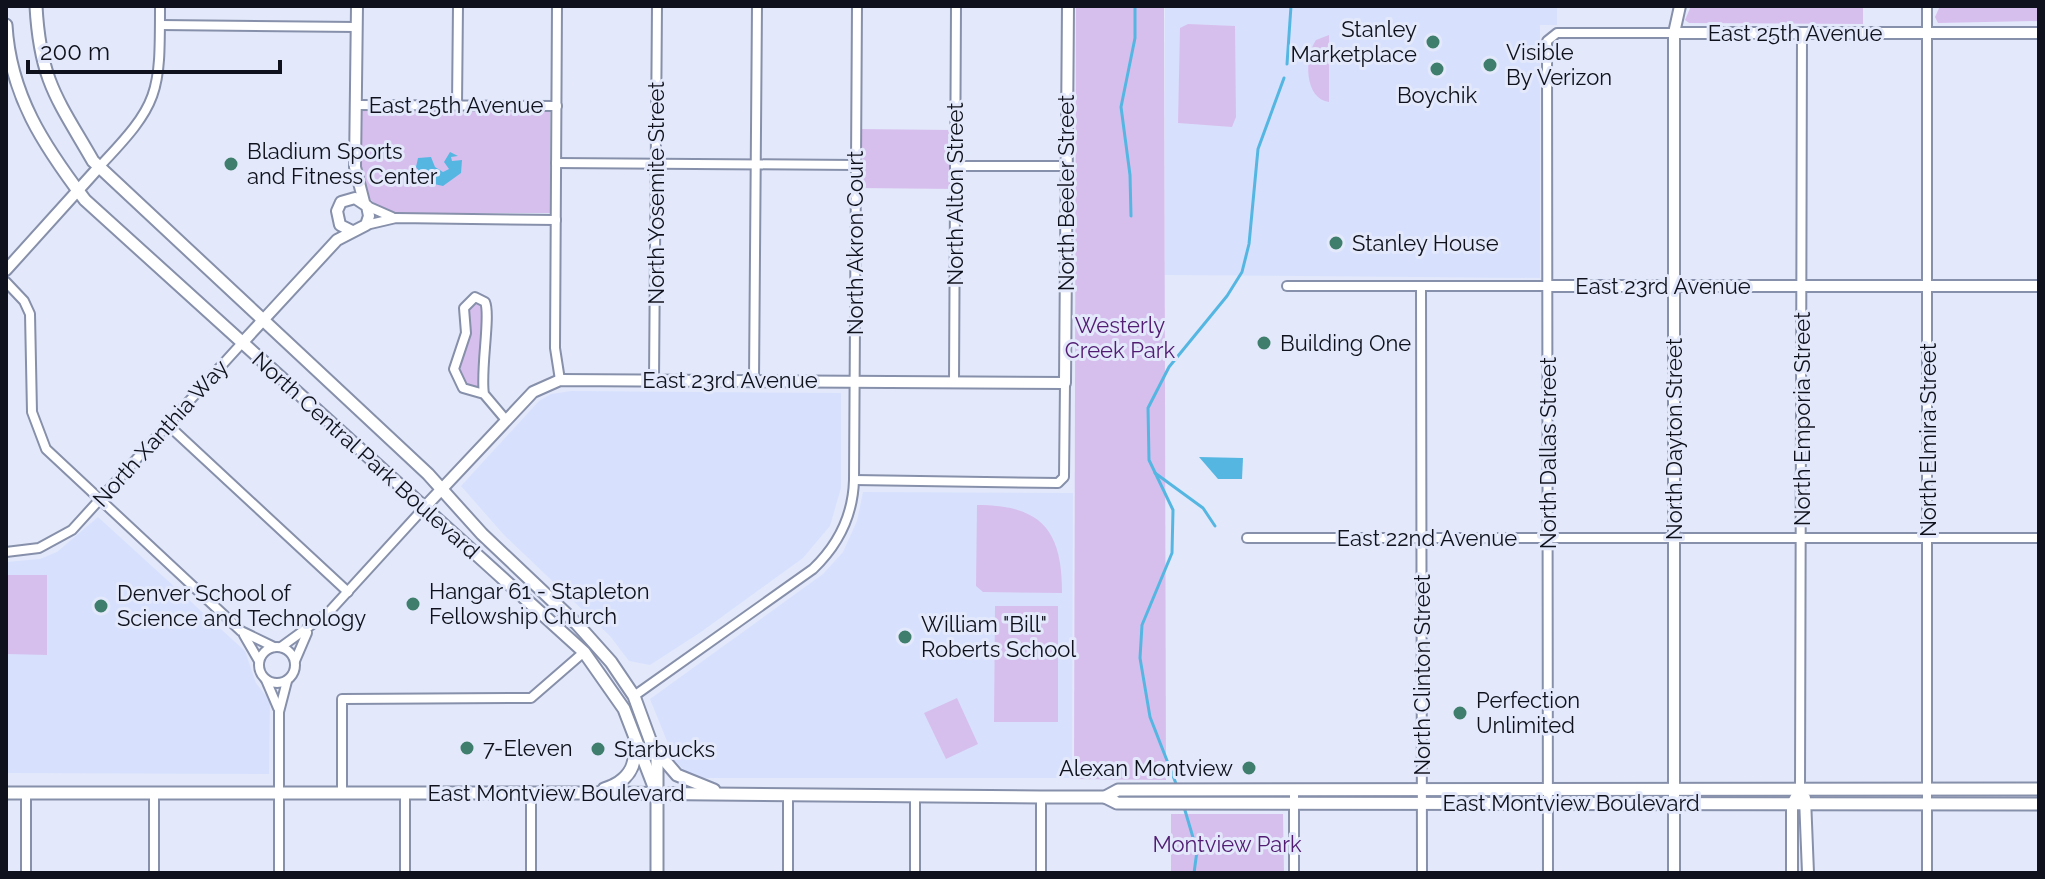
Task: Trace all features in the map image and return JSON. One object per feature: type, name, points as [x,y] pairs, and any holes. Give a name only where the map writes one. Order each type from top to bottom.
[{"type":"main road","name":"North Central Park Boulevard","points":[[36,6],[39,42],[54,98],[99,167],[428,474],[611,662],[634,696],[654,743],[658,773],[656,793]]},
{"type":"main road","name":"North Central Park Boulevard","points":[[6,25],[13,69],[30,119],[49,153],[79,191],[423,509],[584,652],[607,682],[630,722],[656,793]]},
{"type":"main road","points":[[592,793],[616,785],[629,773],[635,751],[630,722]]},
{"type":"main road","points":[[654,743],[671,771],[693,783],[726,793]]},
{"type":"main road","name":"East Montview Boulevard","points":[[1105,797],[1118,790],[2039,789]]},
{"type":"main road","name":"East Montview Boulevard","points":[[6,793],[726,793],[1105,797],[1117,803],[2039,804]]},
{"type":"main road","points":[[656,793],[657,873]]},
{"type":"street","points":[[6,270],[133,133],[149,107],[159,76],[160,6]]},
{"type":"street","points":[[345,200],[355,167],[357,6]]},
{"type":"street","points":[[457,105],[458,6]]},
{"type":"street","points":[[557,6],[555,348],[560,380]]},
{"type":"street","name":"North Yosemite Street","points":[[654,380],[657,6]]},
{"type":"street","points":[[754,380],[757,6]]},
{"type":"street","name":"North Akron Court","points":[[634,696],[823,559],[848,518],[854,480],[857,6]]},
{"type":"street","name":"North Alton Street","points":[[954,382],[956,6]]},
{"type":"street","name":"North Beeler Street","points":[[854,480],[1058,483],[1064,477],[1068,6]]},
{"type":"street","name":"North Dayton Street","points":[[1674,873],[1674,33],[1680,6]]},
{"type":"street","name":"North Elmira Street","points":[[1927,6],[1927,873]]},
{"type":"street","points":[[160,25],[356,27]]},
{"type":"street","name":"North Emporia Street","points":[[1802,33],[1800,789],[1807,804]]},
{"type":"street","name":"East 25th Avenue","points":[[1551,35],[2039,33]]},
{"type":"street","name":"North Dallas Street","points":[[1548,873],[1547,44],[1551,35]]},
{"type":"street","name":"East 25th Avenue","points":[[356,105],[557,106]]},
{"type":"street","points":[[556,163],[856,165]]},
{"type":"street","points":[[955,166],[1066,166]]},
{"type":"street","points":[[355,167],[369,216],[366,225]]},
{"type":"street","points":[[396,218],[355,198],[345,200],[338,206],[337,220],[352,231],[396,218],[556,220]]},
{"type":"street","name":"North Xanthia Way","points":[[324,256],[337,220]]},
{"type":"street","name":"North Xanthia Way","points":[[10,552],[39,548],[62,537],[324,256],[352,231]]},
{"type":"street","points":[[6,282],[24,301],[30,314],[32,412],[40,438],[55,459],[241,631],[259,661],[259,668],[279,712]]},
{"type":"street","name":"East 23rd Avenue","points":[[1287,286],[2039,286]]},
{"type":"street","name":"North Clinton Street","points":[[1421,286],[1422,873]]},
{"type":"street","points":[[484,394],[483,335],[488,310],[485,302],[475,297],[464,308],[466,333],[454,369],[463,388],[484,394],[506,420]]},
{"type":"street","name":"East 23rd Avenue","points":[[423,509],[533,392],[560,380],[1065,383]]},
{"type":"street","points":[[168,425],[348,592]]},
{"type":"street","points":[[259,661],[267,650],[309,629],[348,592],[423,509]]},
{"type":"street","name":"East 22nd Avenue","points":[[1247,538],[2039,538]]},
{"type":"street","points":[[279,873],[279,712],[287,681],[309,629]]},
{"type":"street","points":[[241,631],[293,655],[295,662]]},
{"type":"street","points":[[342,793],[342,699],[531,698],[584,652]]},
{"type":"street","points":[[266,680],[287,681]]},
{"type":"street","points":[[1792,873],[1792,804],[1800,789]]},
{"type":"street","points":[[1294,790],[1294,873]]},
{"type":"street","points":[[26,793],[26,873]]},
{"type":"street","points":[[154,793],[154,873]]},
{"type":"street","points":[[405,793],[405,873]]},
{"type":"street","points":[[531,793],[531,873]]},
{"type":"street","points":[[788,795],[788,873]]},
{"type":"street","points":[[915,797],[915,873]]},
{"type":"street","points":[[1041,797],[1041,873]]},
{"type":"street","points":[[1807,804],[1808,873]]},
{"type":"shaded area","name":"Stanley Marketplace","points":[[1165,6],[1557,6],[1557,25],[1540,25],[1540,278],[1165,275]]},
{"type":"shaded area","points":[[571,391],[841,393],[841,488],[830,526],[803,558],[701,632],[650,665],[629,661],[610,636],[504,535],[461,486],[539,401],[551,394]]},
{"type":"shaded area","name":"William \"Bill\" Roberts School","points":[[863,492],[1073,493],[1072,778],[700,778],[687,773],[675,761],[650,699],[823,574],[843,552],[857,521]]},
{"type":"shaded area","name":"Denver School of Science and Technology","points":[[98,517],[245,651],[256,683],[270,701],[269,774],[6,773],[6,562],[40,559],[57,552]]},
{"type":"green space","name":"Westerly Creek Park","points":[[1076,6],[1164,6],[1166,780],[1074,779]]},
{"type":"green space","points":[[1691,6],[1863,6],[1863,24],[1689,23],[1685,20]]},
{"type":"green space","points":[[1940,6],[2039,6],[2039,21],[1938,23],[1935,17]]},
{"type":"green space","points":[[1188,24],[1235,26],[1236,117],[1232,127],[1178,123],[1180,28]]},
{"type":"green space","points":[[1329,35],[1329,102],[1315,93],[1308,66],[1316,40]]},
{"type":"green space","points":[[362,110],[550,111],[550,213],[396,213],[380,208],[370,199],[361,172]]},
{"type":"green space","points":[[856,129],[955,130],[955,189],[856,188]]},
{"type":"green space","points":[[473,300],[481,301],[482,308],[479,389],[466,385],[459,354],[462,331]]},
{"type":"green space","points":[[977,505],[1018,510],[1044,525],[1058,553],[1062,593],[983,592],[976,586]]},
{"type":"green space","points":[[6,575],[47,575],[47,655],[6,654]]},
{"type":"green space","points":[[995,606],[1058,606],[1058,722],[994,722]]},
{"type":"green space","points":[[957,698],[978,744],[946,759],[924,713]]},
{"type":"green space","name":"Montview Park","points":[[1171,814],[1283,814],[1284,873],[1171,873]]},
{"type":"water","points":[[450,152],[458,156],[451,157],[452,161],[462,160],[461,173],[443,186],[425,182],[416,167],[418,158],[431,157],[435,167],[443,172],[449,169],[444,162]]},
{"type":"water","points":[[1199,457],[1243,458],[1242,479],[1218,479]]},
{"type":"waterway","points":[[1131,216],[1130,175],[1121,107],[1135,38],[1135,6]]},
{"type":"waterway","points":[[1287,64],[1291,6]]},
{"type":"waterway","points":[[1182,799],[1150,717],[1140,658],[1142,625],[1172,553],[1173,510],[1149,460],[1148,408],[1169,367],[1227,296],[1242,272],[1249,244],[1258,149],[1284,78]]},
{"type":"waterway","points":[[1155,473],[1203,508],[1215,526]]},
{"type":"waterway","points":[[1184,807],[1197,851],[1194,873]]},
{"type":"place","name":"Stanley Marketplace","points":[[1433,42]]},
{"type":"place","name":"Visible By Verizon","points":[[1490,65]]},
{"type":"place","name":"Boychik","points":[[1437,69]]},
{"type":"place","name":"Bladium Sports and Fitness Center","points":[[231,164]]},
{"type":"place","name":"Stanley House","points":[[1336,243]]},
{"type":"place","name":"Building One","points":[[1264,343]]},
{"type":"place","name":"Hangar 61 - Stapleton Fellowship Church","points":[[413,604]]},
{"type":"place","name":"Denver School of Science and Technology","points":[[101,606]]},
{"type":"place","name":"William \"Bill\" Roberts School","points":[[905,637]]},
{"type":"place","name":"Perfection Unlimited","points":[[1460,713]]},
{"type":"place","name":"7-Eleven","points":[[467,748]]},
{"type":"place","name":"Starbucks","points":[[598,749]]},
{"type":"place","name":"Alexan Montview","points":[[1249,768]]}]
